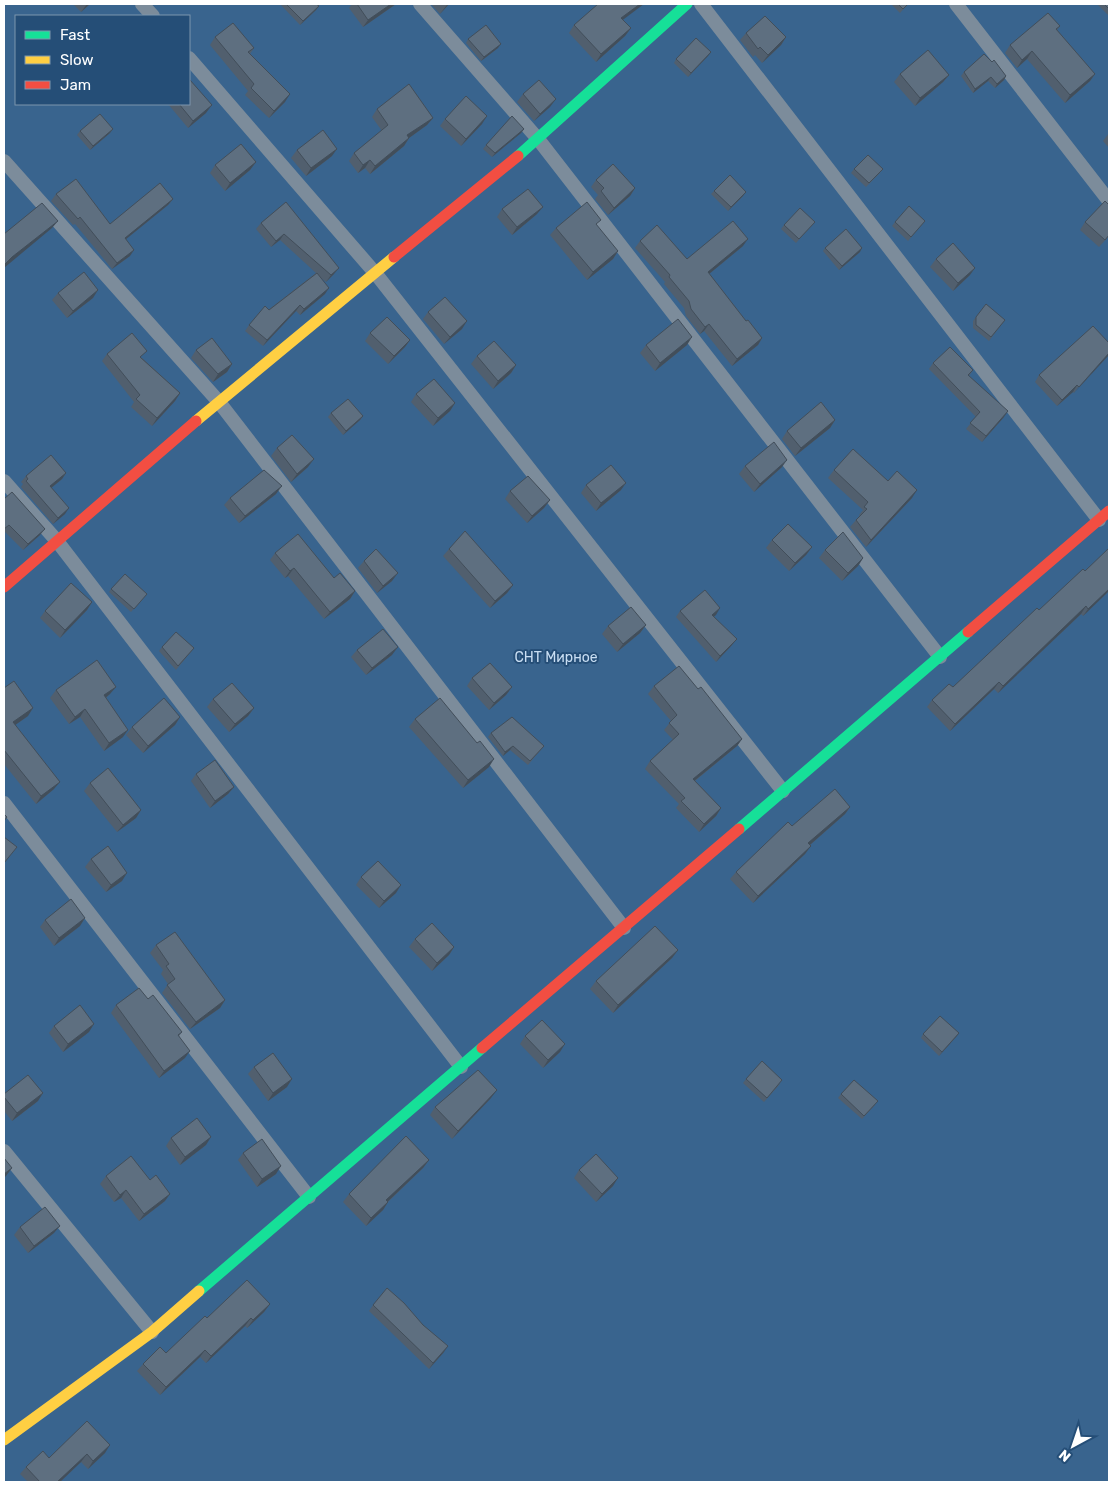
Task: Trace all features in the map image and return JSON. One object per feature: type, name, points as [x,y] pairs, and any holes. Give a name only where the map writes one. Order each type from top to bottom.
[{"type":"street","points":[[4,587],[219,402],[538,139],[687,4]]},
{"type":"street","points":[[4,1440],[152,1332],[1104,516]]},
{"type":"lane","points":[[142,4],[152,15]]},
{"type":"lane","points":[[420,4],[538,139],[940,657]]},
{"type":"lane","points":[[701,4],[1104,516]]},
{"type":"lane","points":[[956,4],[1109,201]]},
{"type":"lane","points":[[190,59],[376,274],[783,791]]},
{"type":"lane","points":[[4,161],[219,402],[624,928]]},
{"type":"lane","points":[[4,481],[57,541],[461,1067]]},
{"type":"lane","points":[[4,803],[310,1197]]},
{"type":"lane","points":[[4,1151],[152,1332]]},
{"type":"green space","name":"СНТ Мирное","points":[[4,4],[1109,4],[1109,1482],[4,1482]]},
{"type":"building","points":[[286,4],[316,4],[319,6],[303,21]]},
{"type":"building","points":[[357,4],[391,4],[368,20]]},
{"type":"building","points":[[598,4],[640,4],[621,18],[631,28],[601,54],[574,25]]},
{"type":"building","points":[[898,4],[908,4],[903,9]]},
{"type":"building","points":[[1048,13],[1060,26],[1056,29],[1095,74],[1070,95],[1032,51],[1022,60],[1010,45]]},
{"type":"building","points":[[765,16],[786,37],[768,55],[760,47],[758,49],[746,33]]},
{"type":"building","points":[[233,23],[254,48],[248,52],[290,94],[274,111],[251,88],[254,84],[215,37]]},
{"type":"building","points":[[486,25],[501,44],[484,57],[468,39]]},
{"type":"building","points":[[696,38],[711,52],[691,73],[676,59]]},
{"type":"building","points":[[928,50],[949,75],[920,98],[900,74]]},
{"type":"building","points":[[984,54],[992,62],[994,60],[1006,76],[997,84],[991,77],[975,89],[964,72]]},
{"type":"building","points":[[190,80],[212,105],[193,121],[180,105],[190,105]]},
{"type":"building","points":[[539,80],[556,99],[540,114],[523,94]]},
{"type":"building","points":[[409,84],[433,118],[407,135],[409,138],[375,166],[370,160],[363,165],[354,153],[388,125],[377,109]]},
{"type":"building","points":[[466,96],[487,116],[466,139],[445,119]]},
{"type":"building","points":[[100,114],[113,129],[93,146],[80,131]]},
{"type":"building","points":[[512,116],[524,129],[495,153],[486,145]]},
{"type":"building","points":[[323,130],[337,149],[311,168],[297,150]]},
{"type":"building","points":[[241,144],[256,162],[230,183],[215,165]]},
{"type":"building","points":[[868,155],[883,169],[869,183],[854,169]]},
{"type":"building","points":[[613,164],[635,188],[614,208],[601,191],[604,188],[596,180]]},
{"type":"building","points":[[730,175],[746,192],[731,207],[714,191]]},
{"type":"building","points":[[76,179],[110,224],[160,183],[173,199],[125,238],[134,250],[117,263],[80,217],[78,219],[56,194]]},
{"type":"building","points":[[528,189],[543,207],[517,227],[502,209]]},
{"type":"building","points":[[1105,201],[1109,205],[1109,235],[1105,240],[1085,222]]},
{"type":"building","points":[[286,202],[339,268],[331,275],[284,234],[276,241],[261,223]]},
{"type":"building","points":[[587,202],[601,220],[596,224],[618,251],[593,272],[556,228]]},
{"type":"building","points":[[42,203],[58,221],[4,265],[4,234]]},
{"type":"building","points":[[909,206],[925,221],[911,237],[895,222]]},
{"type":"building","points":[[800,208],[815,222],[799,239],[784,225]]},
{"type":"building","points":[[733,221],[748,239],[708,272],[746,321],[748,320],[762,338],[737,359],[709,324],[705,327],[691,309],[689,301],[669,277],[670,275],[640,241],[657,225],[687,259]]},
{"type":"building","points":[[846,229],[862,248],[842,266],[825,248]]},
{"type":"building","points":[[953,243],[975,268],[958,283],[936,259]]},
{"type":"building","points":[[84,272],[98,290],[73,311],[58,293]]},
{"type":"building","points":[[317,273],[329,288],[304,309],[300,305],[267,340],[249,325],[265,306],[269,310]]},
{"type":"building","points":[[445,297],[467,321],[450,337],[428,312]]},
{"type":"building","points":[[986,304],[1005,320],[991,337],[976,325],[976,317]]},
{"type":"building","points":[[387,317],[410,340],[394,356],[370,333]]},
{"type":"building","points":[[678,319],[692,337],[660,363],[646,345]]},
{"type":"building","points":[[1093,326],[1109,343],[1109,353],[1079,387],[1077,385],[1062,400],[1039,375]]},
{"type":"building","points":[[132,333],[147,351],[140,357],[180,393],[157,418],[136,399],[140,395],[107,354]]},
{"type":"building","points":[[212,338],[232,364],[218,374],[196,350]]},
{"type":"building","points":[[494,341],[516,365],[498,381],[477,356]]},
{"type":"building","points":[[950,347],[973,370],[968,375],[1008,411],[986,436],[970,423],[980,412],[933,363]]},
{"type":"building","points":[[434,379],[455,403],[438,418],[416,394]]},
{"type":"building","points":[[348,399],[363,416],[346,431],[331,413]]},
{"type":"building","points":[[821,402],[835,420],[801,448],[787,431]]},
{"type":"building","points":[[292,435],[314,459],[297,474],[277,448]]},
{"type":"building","points":[[774,442],[787,460],[760,484],[745,466]]},
{"type":"building","points":[[853,449],[888,481],[897,471],[917,490],[871,540],[856,520],[867,509],[864,507],[868,502],[834,470]]},
{"type":"building","points":[[51,455],[66,473],[50,486],[69,508],[58,518],[26,481],[28,479],[26,476]]},
{"type":"building","points":[[611,465],[626,483],[601,503],[586,485]]},
{"type":"building","points":[[264,470],[282,486],[245,516],[230,498]]},
{"type":"building","points":[[528,476],[550,500],[532,516],[510,491]]},
{"type":"building","points":[[12,492],[45,529],[28,544],[9,525],[4,529],[4,499]]},
{"type":"building","points":[[788,524],[812,547],[795,563],[772,540]]},
{"type":"building","points":[[465,531],[513,585],[495,601],[449,549]]},
{"type":"building","points":[[843,532],[863,558],[848,573],[825,550]]},
{"type":"building","points":[[298,534],[334,578],[340,573],[355,591],[330,612],[294,568],[290,571],[275,553]]},
{"type":"building","points":[[1109,548],[1109,589],[1088,609],[1086,606],[1003,686],[999,682],[955,724],[932,700],[949,684],[953,687],[1037,608],[1039,610],[1083,569],[1085,571]]},
{"type":"building","points":[[376,549],[398,573],[383,586],[364,561]]},
{"type":"building","points":[[125,574],[147,594],[134,609],[111,589]]},
{"type":"building","points":[[71,583],[92,602],[65,630],[45,611]]},
{"type":"building","points":[[705,590],[720,608],[712,615],[737,639],[720,656],[680,611]]},
{"type":"building","points":[[631,607],[646,625],[623,644],[608,626]]},
{"type":"building","points":[[383,629],[398,647],[372,668],[357,650]]},
{"type":"building","points":[[176,632],[194,648],[178,666],[162,647]]},
{"type":"building","points":[[97,660],[116,687],[104,695],[128,730],[109,743],[85,709],[75,717],[56,690]]},
{"type":"building","points":[[490,663],[512,687],[494,703],[472,678]]},
{"type":"building","points":[[679,666],[698,689],[701,687],[742,739],[693,779],[721,808],[704,824],[681,801],[685,798],[650,761],[679,734],[669,723],[677,715],[654,686]]},
{"type":"building","points":[[14,681],[33,708],[13,722],[60,782],[41,796],[4,750],[4,688]]},
{"type":"building","points":[[232,683],[254,708],[235,724],[213,699]]},
{"type":"building","points":[[164,698],[180,717],[148,746],[132,727]]},
{"type":"building","points":[[440,698],[477,743],[480,741],[494,759],[468,780],[415,719]]},
{"type":"building","points":[[512,717],[544,746],[530,761],[513,746],[505,752],[491,733]]},
{"type":"building","points":[[215,760],[234,787],[215,801],[196,774]]},
{"type":"building","points":[[108,768],[141,810],[123,825],[90,783]]},
{"type":"building","points":[[835,789],[850,807],[808,843],[811,846],[758,896],[736,872],[788,822],[792,826]]},
{"type":"building","points":[[4,837],[17,847],[4,863]]},
{"type":"building","points":[[108,846],[127,873],[111,885],[91,859]]},
{"type":"building","points":[[378,861],[401,885],[384,901],[361,877]]},
{"type":"building","points":[[71,899],[85,918],[59,938],[45,920]]},
{"type":"building","points":[[432,923],[454,947],[437,963],[415,939]]},
{"type":"building","points":[[655,926],[678,950],[618,1005],[596,981]]},
{"type":"building","points":[[175,932],[225,1000],[196,1022],[167,985],[175,979],[166,966],[169,964],[156,945]]},
{"type":"building","points":[[139,988],[148,999],[153,995],[182,1032],[178,1035],[190,1051],[164,1071],[116,1005]]},
{"type":"building","points":[[80,1005],[94,1024],[68,1044],[54,1026]]},
{"type":"building","points":[[940,1016],[959,1033],[942,1052],[923,1034]]},
{"type":"building","points":[[542,1020],[565,1044],[548,1060],[525,1036]]},
{"type":"building","points":[[273,1053],[292,1079],[273,1093],[254,1067]]},
{"type":"building","points":[[762,1061],[782,1080],[767,1098],[746,1079]]},
{"type":"building","points":[[478,1070],[497,1090],[458,1131],[435,1107]]},
{"type":"building","points":[[28,1075],[43,1093],[17,1113],[4,1097],[4,1094]]},
{"type":"building","points":[[854,1080],[878,1101],[864,1116],[841,1094]]},
{"type":"building","points":[[197,1118],[211,1137],[185,1157],[171,1138]]},
{"type":"building","points":[[406,1136],[429,1160],[386,1200],[388,1202],[371,1218],[349,1194]]},
{"type":"building","points":[[262,1139],[281,1166],[262,1179],[243,1153]]},
{"type":"building","points":[[596,1154],[618,1178],[602,1194],[579,1170]]},
{"type":"building","points":[[131,1156],[150,1180],[156,1175],[170,1194],[144,1214],[126,1190],[120,1195],[106,1176]]},
{"type":"building","points":[[4,1158],[12,1168],[4,1174]]},
{"type":"building","points":[[45,1207],[60,1226],[34,1246],[20,1227]]},
{"type":"building","points":[[247,1280],[270,1304],[253,1320],[251,1318],[211,1356],[205,1350],[166,1387],[143,1364],[160,1347],[166,1353]]},
{"type":"building","points":[[387,1288],[404,1303],[423,1325],[448,1346],[433,1363],[373,1305]]},
{"type":"building","points":[[87,1421],[110,1445],[93,1461],[87,1454],[57,1482],[40,1482],[26,1467],[43,1451],[49,1458]]},
{"type":"traffic: fast","points":[[518,156],[687,4]]},
{"type":"traffic: fast","points":[[739,829],[968,632]]},
{"type":"traffic: fast","points":[[199,1291],[482,1048]]},
{"type":"traffic: slow","points":[[196,421],[394,257]]},
{"type":"traffic: slow","points":[[4,1440],[152,1332],[199,1291]]},
{"type":"traffic: jam","points":[[394,257],[518,156]]},
{"type":"traffic: jam","points":[[4,587],[196,421]]},
{"type":"traffic: jam","points":[[968,632],[1109,511]]},
{"type":"traffic: jam","points":[[482,1048],[739,829]]}]
